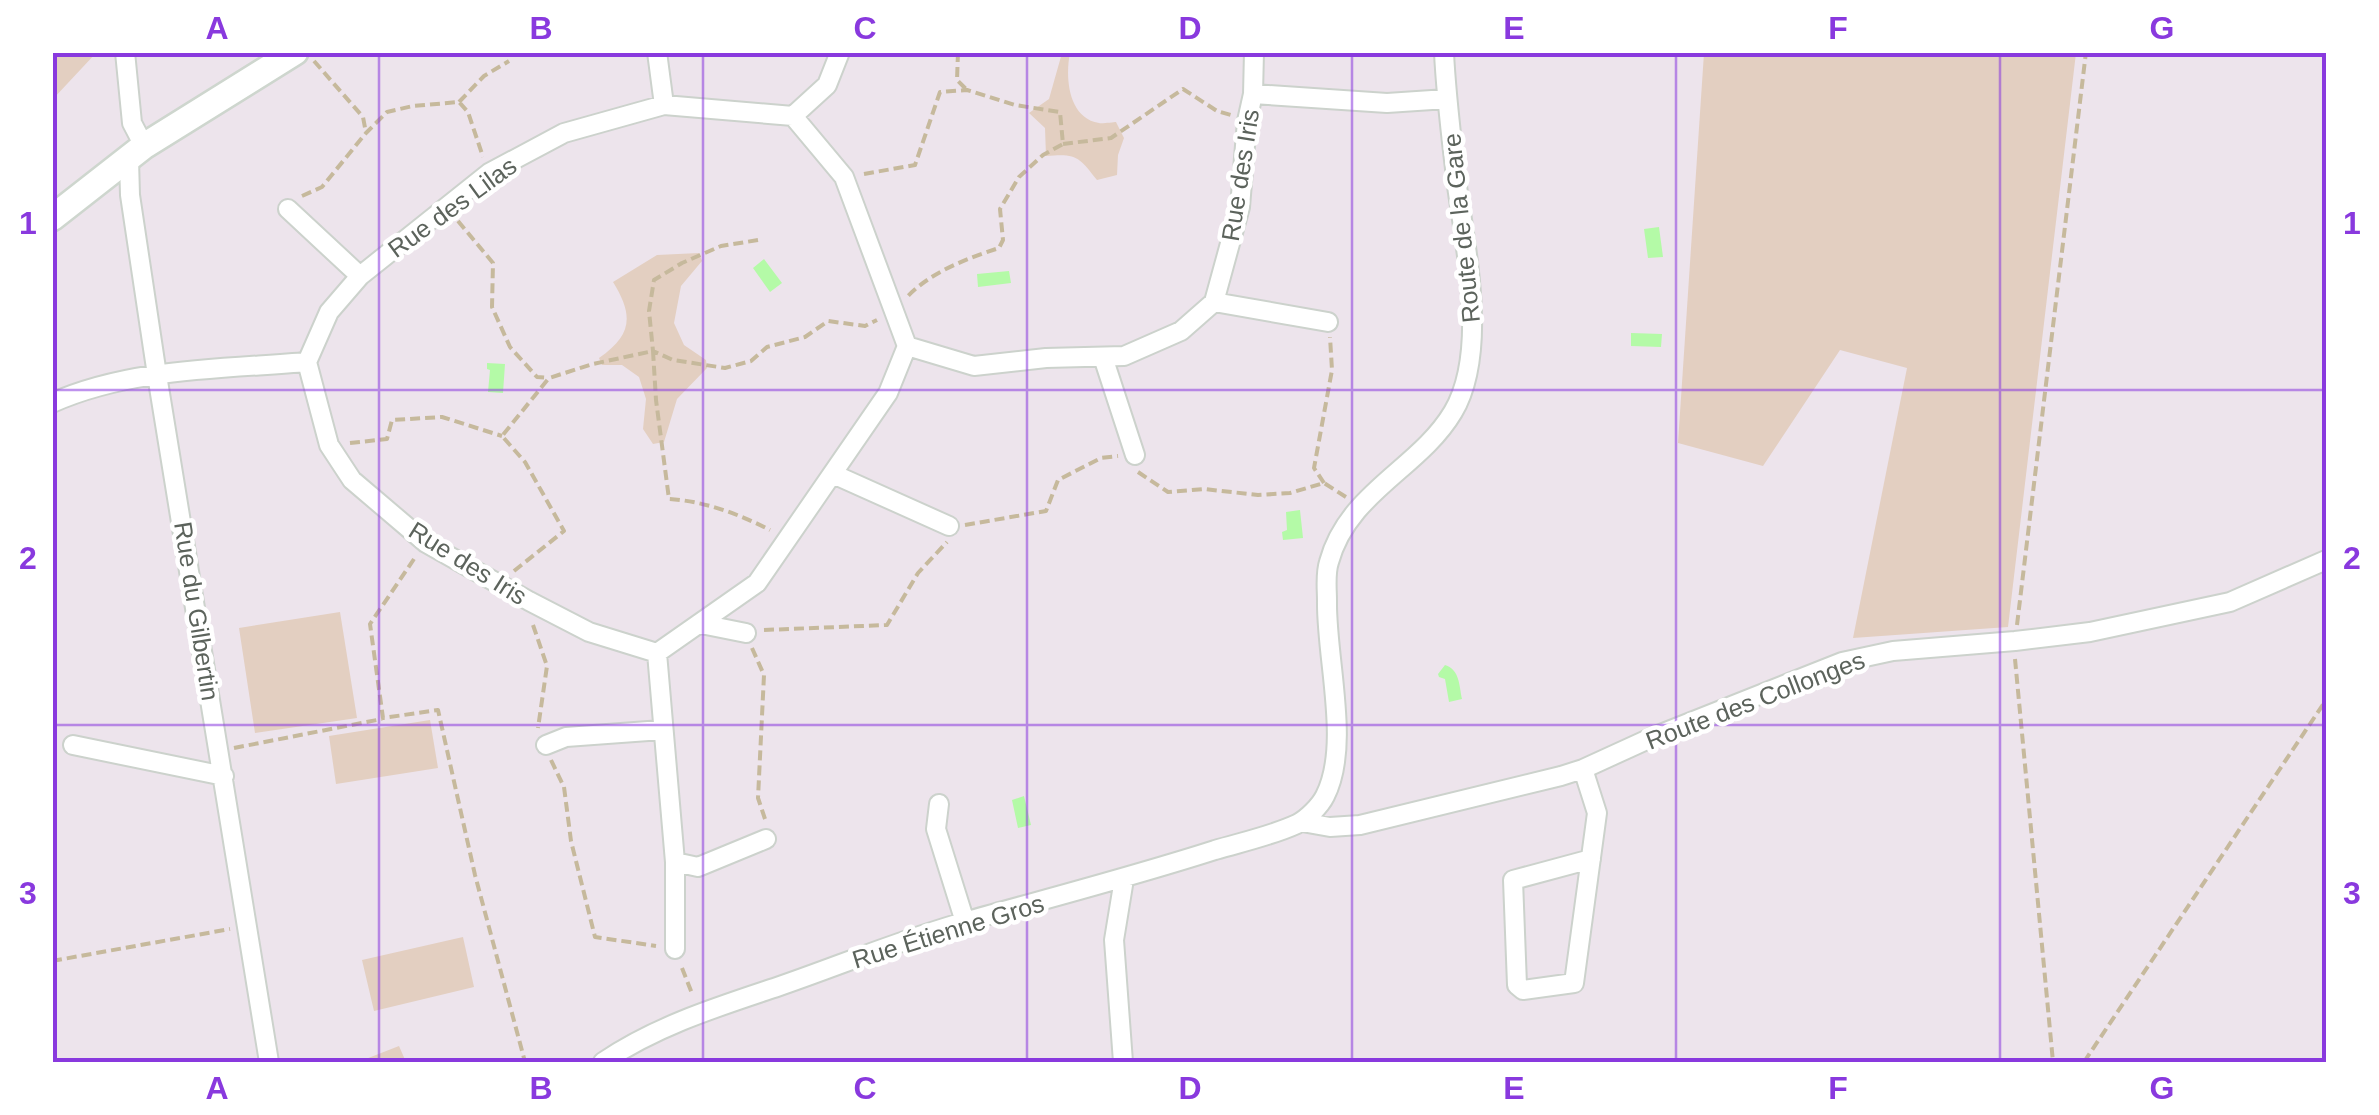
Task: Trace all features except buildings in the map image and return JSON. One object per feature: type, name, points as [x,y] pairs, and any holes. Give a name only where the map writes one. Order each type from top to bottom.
[{"type":"main road","points":[[52,218],[137,153],[295,52]]},
{"type":"street","name":"Rue du Gilbertin","points":[[126,52],[137,153],[130,195],[269,1062]]},
{"type":"street","points":[[657,52],[664,105]]},
{"type":"street","points":[[675,949],[675,862],[657,652],[757,584],[888,393],[907,346],[844,177],[793,116],[827,86],[840,52]]},
{"type":"street","points":[[1252,94],[1254,52]]},
{"type":"street","name":"Route de la Gare","points":[[1302,822],[1324,799],[1336,764],[1326,619],[1327,566],[1340,530],[1375,490],[1436,436],[1455,410],[1465,381],[1472,341],[1469,277],[1444,52]]},
{"type":"street","name":"Rue des Iris","points":[[1214,302],[1240,207],[1252,94],[1387,103],[1447,98]]},
{"type":"street","name":"Rue des Lilas","points":[[307,362],[330,312],[360,276],[488,174],[564,134],[664,105],[793,116]]},
{"type":"street","points":[[288,209],[360,276]]},
{"type":"street","points":[[907,346],[974,366],[1046,358],[1124,356],[1182,331],[1214,302],[1328,322]]},
{"type":"street","points":[[1103,357],[1135,455]]},
{"type":"street","points":[[52,403],[77,392],[158,374],[307,362]]},
{"type":"street","name":"Rue des Iris","points":[[307,362],[329,445],[352,480],[426,543],[590,632],[657,652]]},
{"type":"street","points":[[833,474],[950,526]]},
{"type":"street","name":"Route des Collonges","points":[[1302,822],[1330,827],[1360,825],[1583,769],[1842,662],[1882,653],[2090,632],[2230,602],[2326,560]]},
{"type":"street","points":[[700,624],[746,633]]},
{"type":"street","points":[[546,746],[566,737],[662,730]]},
{"type":"street","points":[[73,744],[224,776]]},
{"type":"street","points":[[1583,769],[1598,813],[1574,983],[1524,990],[1518,986],[1514,880],[1591,859]]},
{"type":"street","points":[[939,804],[936,828],[965,922]]},
{"type":"street","name":"Rue Étienne Gros","points":[[604,1062],[700,1014],[965,922],[1124,879],[1302,822]]},
{"type":"street","points":[[675,862],[698,867],[766,839]]},
{"type":"street","points":[[1123,1062],[1114,940],[1124,879]]},
{"type":"path","points":[[308,52],[363,117],[366,133]]},
{"type":"path","points":[[958,52],[957,80],[967,90]]},
{"type":"path","points":[[2053,1062],[2015,642],[2086,52]]},
{"type":"path","points":[[288,209],[292,201],[322,187],[388,112],[459,102],[484,76],[509,61]]},
{"type":"path","points":[[447,206],[493,263],[492,307],[510,347],[537,377],[549,378],[653,350],[673,360],[725,368],[751,361],[766,348],[805,336],[828,321],[865,326],[897,318],[918,285],[1000,248],[1000,209],[1019,178],[1043,155],[1063,144],[1111,138],[1183,89],[1217,111],[1247,120]]},
{"type":"path","points":[[844,177],[915,165],[940,92],[967,90],[1015,105],[1060,112],[1063,144]]},
{"type":"path","points":[[459,102],[468,112],[488,174]]},
{"type":"path","points":[[758,240],[721,246],[654,280],[649,310],[656,400],[669,499],[689,500],[739,516],[770,529],[786,542]]},
{"type":"path","points":[[1328,322],[1332,370],[1314,468],[1324,483],[1360,506]]},
{"type":"path","points":[[502,436],[549,378]]},
{"type":"path","points":[[329,445],[387,439],[392,420],[442,417],[502,436],[525,462],[564,532],[498,583]]},
{"type":"path","points":[[974,524],[1046,510],[1058,480],[1101,458],[1135,455],[1138,474],[1168,492],[1204,489],[1258,496],[1324,483]]},
{"type":"path","points":[[766,839],[767,824],[758,798],[764,675],[746,633],[779,628],[887,625],[918,573],[952,536],[950,526]]},
{"type":"path","points":[[383,718],[370,624],[426,543]]},
{"type":"path","points":[[528,601],[547,666],[538,728],[564,787],[572,841],[595,938],[675,949],[700,1014]]},
{"type":"path","points":[[2084,1062],[2326,700]]},
{"type":"path","points":[[220,751],[438,710],[476,875],[526,1062]]},
{"type":"path","points":[[52,961],[245,926]]},
{"type":"shaded area","points":[[52,53],[96,53],[53,99]]},
{"type":"shaded area","points":[[1062,53],[1070,53],[1069,84],[1075,105],[1089,120],[1116,122],[1124,138],[1117,175],[1097,180],[1076,158],[1046,156],[1045,128],[1029,113],[1049,99]]},
{"type":"shaded area","points":[[1704,53],[2076,53],[2008,627],[1853,638],[1907,368],[1840,350],[1763,466],[1678,443]]},
{"type":"shaded area","points":[[1659,227],[1663,257],[1648,258],[1644,229]]},
{"type":"shaded area","points":[[699,253],[702,261],[681,286],[674,323],[684,345],[706,360],[707,368],[677,399],[664,442],[653,444],[643,429],[646,399],[639,377],[622,365],[602,365],[599,358],[618,341],[626,324],[624,305],[613,282],[657,255]]},
{"type":"shaded area","points":[[764,259],[782,283],[770,292],[753,268]]},
{"type":"shaded area","points":[[1009,271],[1011,283],[978,287],[977,274]]},
{"type":"shaded area","points":[[1631,333],[1662,334],[1661,347],[1631,346]]},
{"type":"shaded area","points":[[487,363],[505,364],[503,393],[488,392]]},
{"type":"shaded area","points":[[1300,510],[1303,538],[1283,540],[1286,512]]},
{"type":"shaded area","points":[[340,612],[357,718],[255,733],[239,628]]},
{"type":"shaded area","points":[[1445,665],[1456,674],[1462,699],[1449,702],[1445,679],[1438,674]]},
{"type":"shaded area","points":[[430,720],[438,768],[336,784],[329,736]]},
{"type":"shaded area","points":[[1024,796],[1031,825],[1018,828],[1012,800]]},
{"type":"shaded area","points":[[463,937],[474,987],[374,1011],[362,960]]},
{"type":"shaded area","points":[[399,1046],[406,1062],[358,1062]]}]
